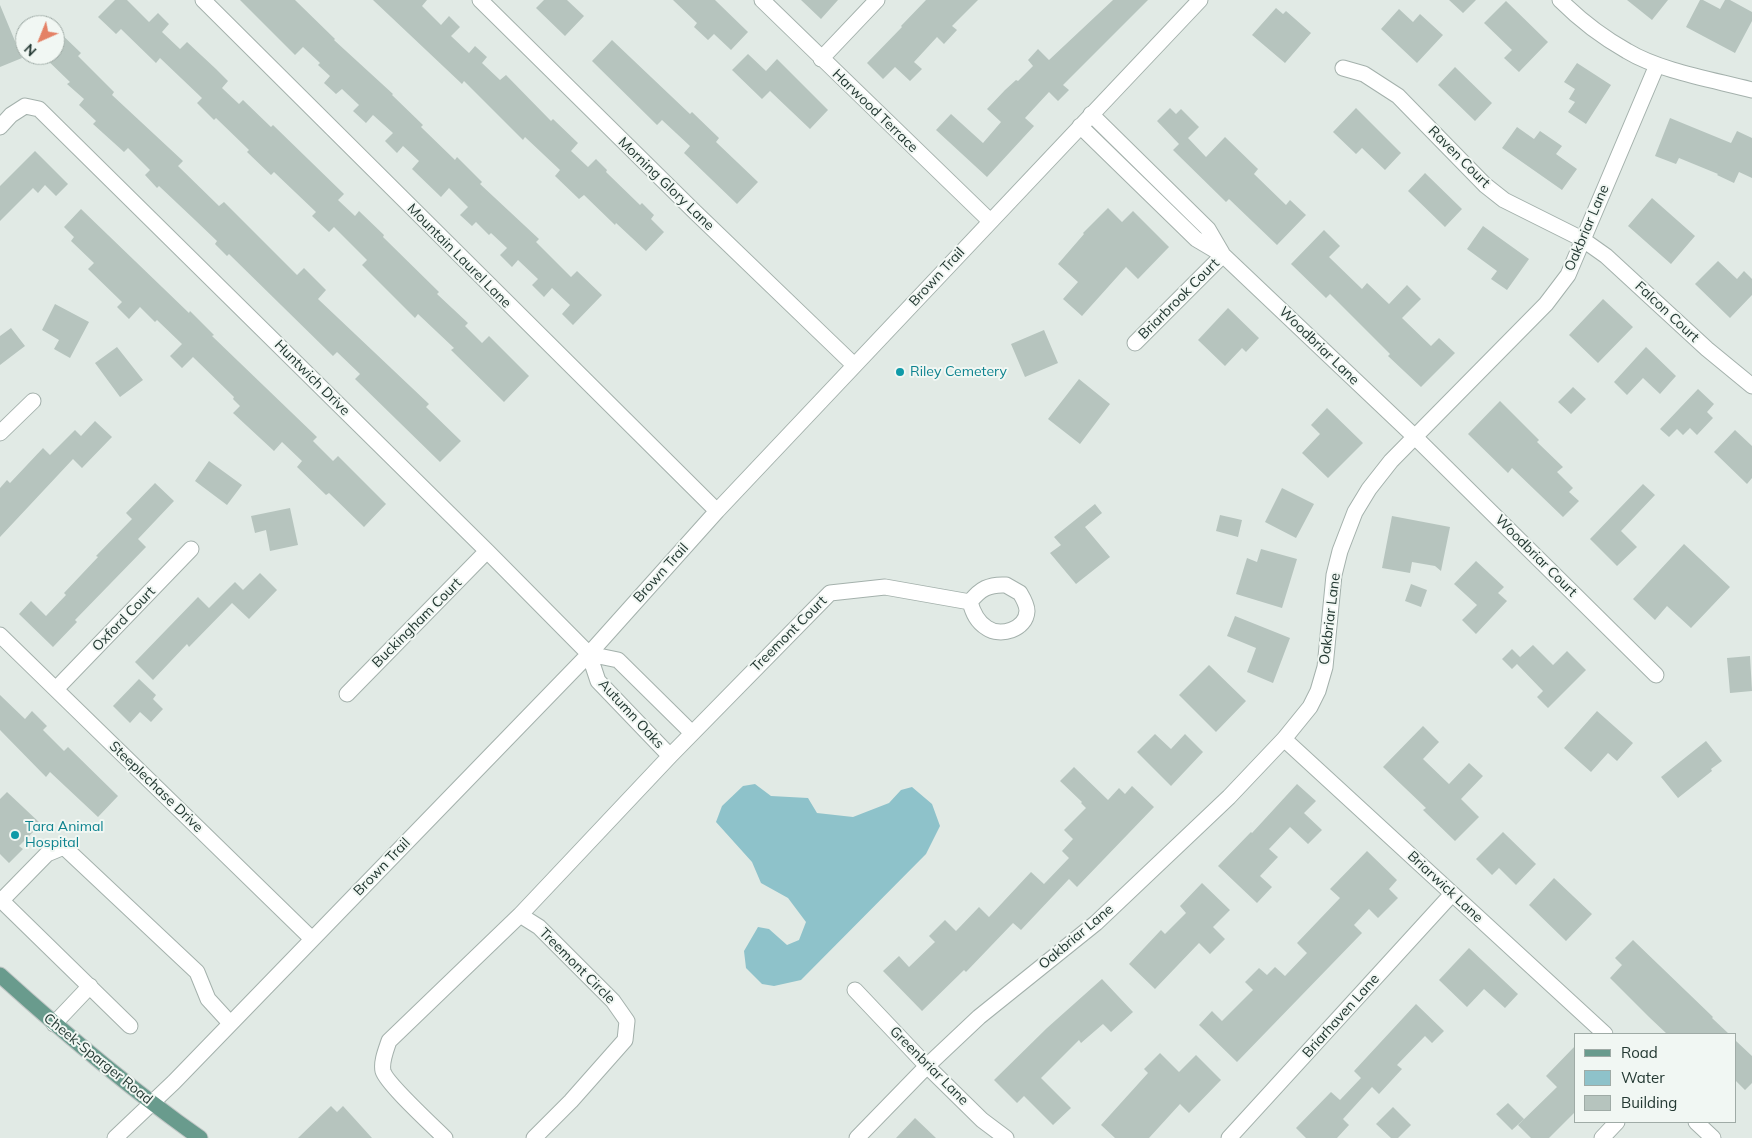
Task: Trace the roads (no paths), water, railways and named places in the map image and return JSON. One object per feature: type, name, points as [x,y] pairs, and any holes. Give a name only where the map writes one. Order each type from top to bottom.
[{"type":"main road","name":"Cheek-Sparger Road","points":[[0,975],[54,1024],[152,1104],[200,1138]]},
{"type":"street","name":"Mountain Laurel Lane","points":[[203,0],[717,511]]},
{"type":"street","name":"Morning Glory Lane","points":[[480,0],[695,212],[854,365]]},
{"type":"street","name":"Harwood Terrace","points":[[762,0],[990,221]]},
{"type":"street","points":[[821,59],[877,0]]},
{"type":"street","name":"Brown Trail","points":[[115,1138],[152,1104],[589,654],[717,511],[1200,0]]},
{"type":"street","points":[[1560,0],[1581,20],[1628,52],[1657,65],[1752,90]]},
{"type":"street","name":"Oakbriar Lane","points":[[857,1138],[927,1066],[979,1017],[1096,923],[1229,798],[1284,739],[1310,707],[1318,691],[1325,667],[1334,575],[1340,551],[1355,512],[1369,489],[1391,461],[1546,304],[1568,275],[1657,65]]},
{"type":"street","name":"Raven Court","points":[[1343,68],[1364,74],[1398,96],[1485,185],[1504,200],[1582,240]]},
{"type":"street","name":"Huntwich Drive","points":[[0,127],[11,115],[25,106],[39,109],[589,654]]},
{"type":"street","name":"Woodbriar Lane","points":[[1091,114],[1208,228],[1223,255]]},
{"type":"street","name":"Woodbriar Lane","points":[[1080,126],[1196,239],[1223,255],[1414,437]]},
{"type":"street","name":"Falcon Court","points":[[1582,240],[1606,256],[1707,349],[1752,386]]},
{"type":"street","name":"Briarbrook Court","points":[[1136,343],[1223,255]]},
{"type":"street","points":[[0,433],[33,400]]},
{"type":"street","name":"Woodbriar Court","points":[[1414,437],[1656,675]]},
{"type":"street","name":"Oxford Court","points":[[56,689],[191,549]]},
{"type":"street","name":"Buckingham Court","points":[[347,694],[487,551]]},
{"type":"street","name":"Treemont Court","points":[[670,756],[830,593],[884,587],[970,602]]},
{"type":"street","name":"Steeplechase Drive","points":[[0,635],[312,939]]},
{"type":"street","name":"Autumn Oaks","points":[[589,654],[618,660],[692,733]]},
{"type":"street","name":"Autumn Oaks","points":[[589,654],[598,681],[670,756]]},
{"type":"street","name":"Briarwick Lane","points":[[1284,739],[1605,1033]]},
{"type":"street","points":[[445,1138],[392,1085],[383,1072],[384,1054],[389,1041],[520,915],[670,756]]},
{"type":"street","points":[[130,1026],[2,897],[47,854],[64,847],[197,972],[208,999],[230,1023]]},
{"type":"street","name":"Briarhaven Lane","points":[[1229,1138],[1452,894]]},
{"type":"street","name":"Treemont Circle","points":[[520,915],[539,927],[613,1001],[627,1021],[625,1040],[571,1101],[534,1138]]},
{"type":"street","points":[[54,1024],[90,986]]},
{"type":"street","name":"Greenbriar Lane","points":[[855,990],[927,1066],[982,1120],[1006,1138]]},
{"type":"street","points":[[1602,1138],[1616,1123]]},
{"type":"street","points":[[1697,1123],[1713,1138]]},
{"type":"water","points":[[755,784],[771,796],[808,798],[817,813],[853,817],[889,803],[901,790],[912,787],[932,804],[940,826],[926,854],[801,980],[774,986],[762,984],[746,968],[744,951],[758,927],[769,929],[787,945],[799,940],[806,922],[788,898],[761,883],[752,862],[716,822],[722,806],[743,786]]},
{"type":"place","name":"Riley Cemetery","points":[[900,372]]},
{"type":"place","name":"Tara Animal Hospital","points":[[15,835]]}]
